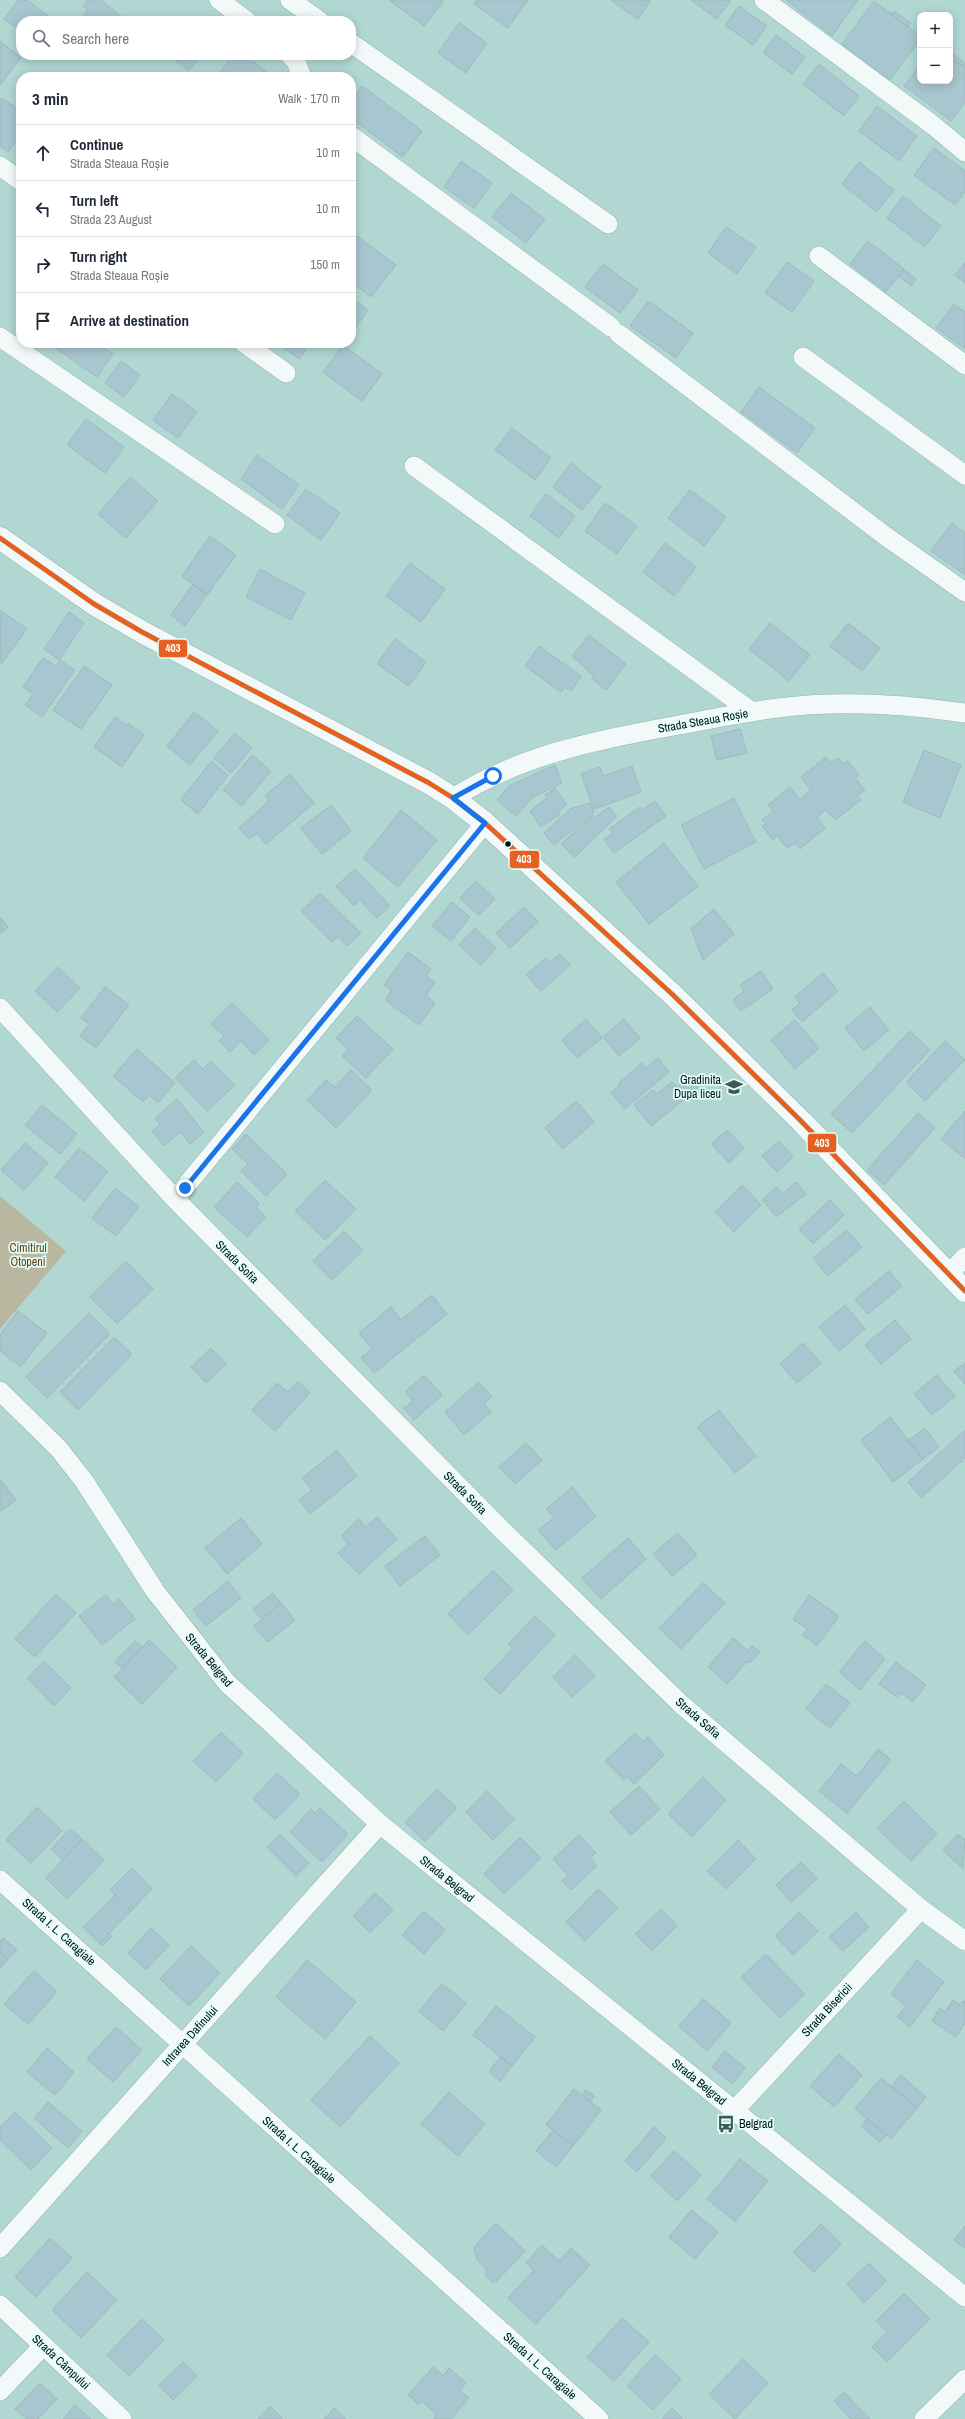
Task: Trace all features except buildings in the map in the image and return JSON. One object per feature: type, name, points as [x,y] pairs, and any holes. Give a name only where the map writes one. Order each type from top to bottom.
[{"type":"main road","points":[[0,538],[94,604],[142,632],[453,798],[485,823],[672,994],[801,1122],[965,1291]]},
{"type":"street","points":[[219,0],[240,16]]},
{"type":"street","points":[[290,0],[313,16]]},
{"type":"street","points":[[764,0],[934,126],[965,152]]},
{"type":"street","points":[[356,47],[608,224]]},
{"type":"street","points":[[295,60],[300,72]]},
{"type":"street","points":[[356,140],[615,331],[884,535],[965,592]]},
{"type":"street","points":[[0,166],[16,177]]},
{"type":"street","points":[[819,256],[965,365]]},
{"type":"street","points":[[0,337],[16,348]]},
{"type":"street","points":[[16,348],[275,524]]},
{"type":"street","points":[[251,348],[286,373]]},
{"type":"street","points":[[803,357],[965,474]]},
{"type":"street","points":[[414,466],[752,712]]},
{"type":"street","name":"Strada Steaua Roșie","points":[[453,798],[493,776],[572,746],[608,737],[752,712],[817,705],[888,704],[965,713]]},
{"type":"street","points":[[175,1200],[485,823]]},
{"type":"street","name":"Strada Sofia","points":[[0,1008],[175,1200],[499,1527],[682,1705],[921,1909],[964,1936]]},
{"type":"street","points":[[949,1274],[965,1257]]},
{"type":"street","name":"Strada Belgrad","points":[[0,1392],[59,1449],[72,1465],[155,1591],[227,1683],[380,1824],[965,2297]]},
{"type":"street","name":"Intrarea Dafinului","points":[[0,2248],[380,1824]]},
{"type":"street","name":"Strada I. L. Caragiale","points":[[0,1880],[599,2419]]},
{"type":"street","name":"Strada Bisericii","points":[[734,2111],[921,1909]]},
{"type":"street","name":"Strada Câmpului","points":[[0,2305],[122,2419]]},
{"type":"street","points":[[0,2391],[43,2346]]},
{"type":"street","points":[[924,2419],[965,2379]]},
{"type":"green space","name":"Cimitirul Otopeni","points":[[0,1196],[66,1251],[0,1329]]},
{"type":"transit line","name":"403","points":[[0,538],[94,604],[142,632],[429,783],[453,798],[485,823],[672,994],[801,1121],[965,1291]]},
{"type":"place","name":"Gradinita Dupa liceu","points":[[734,1087]]},
{"type":"place","name":"Belgrad","points":[[726,2124]]},
{"type":"route","points":[[185,1188],[485,823],[453,798],[468,788],[493,776]]}]
